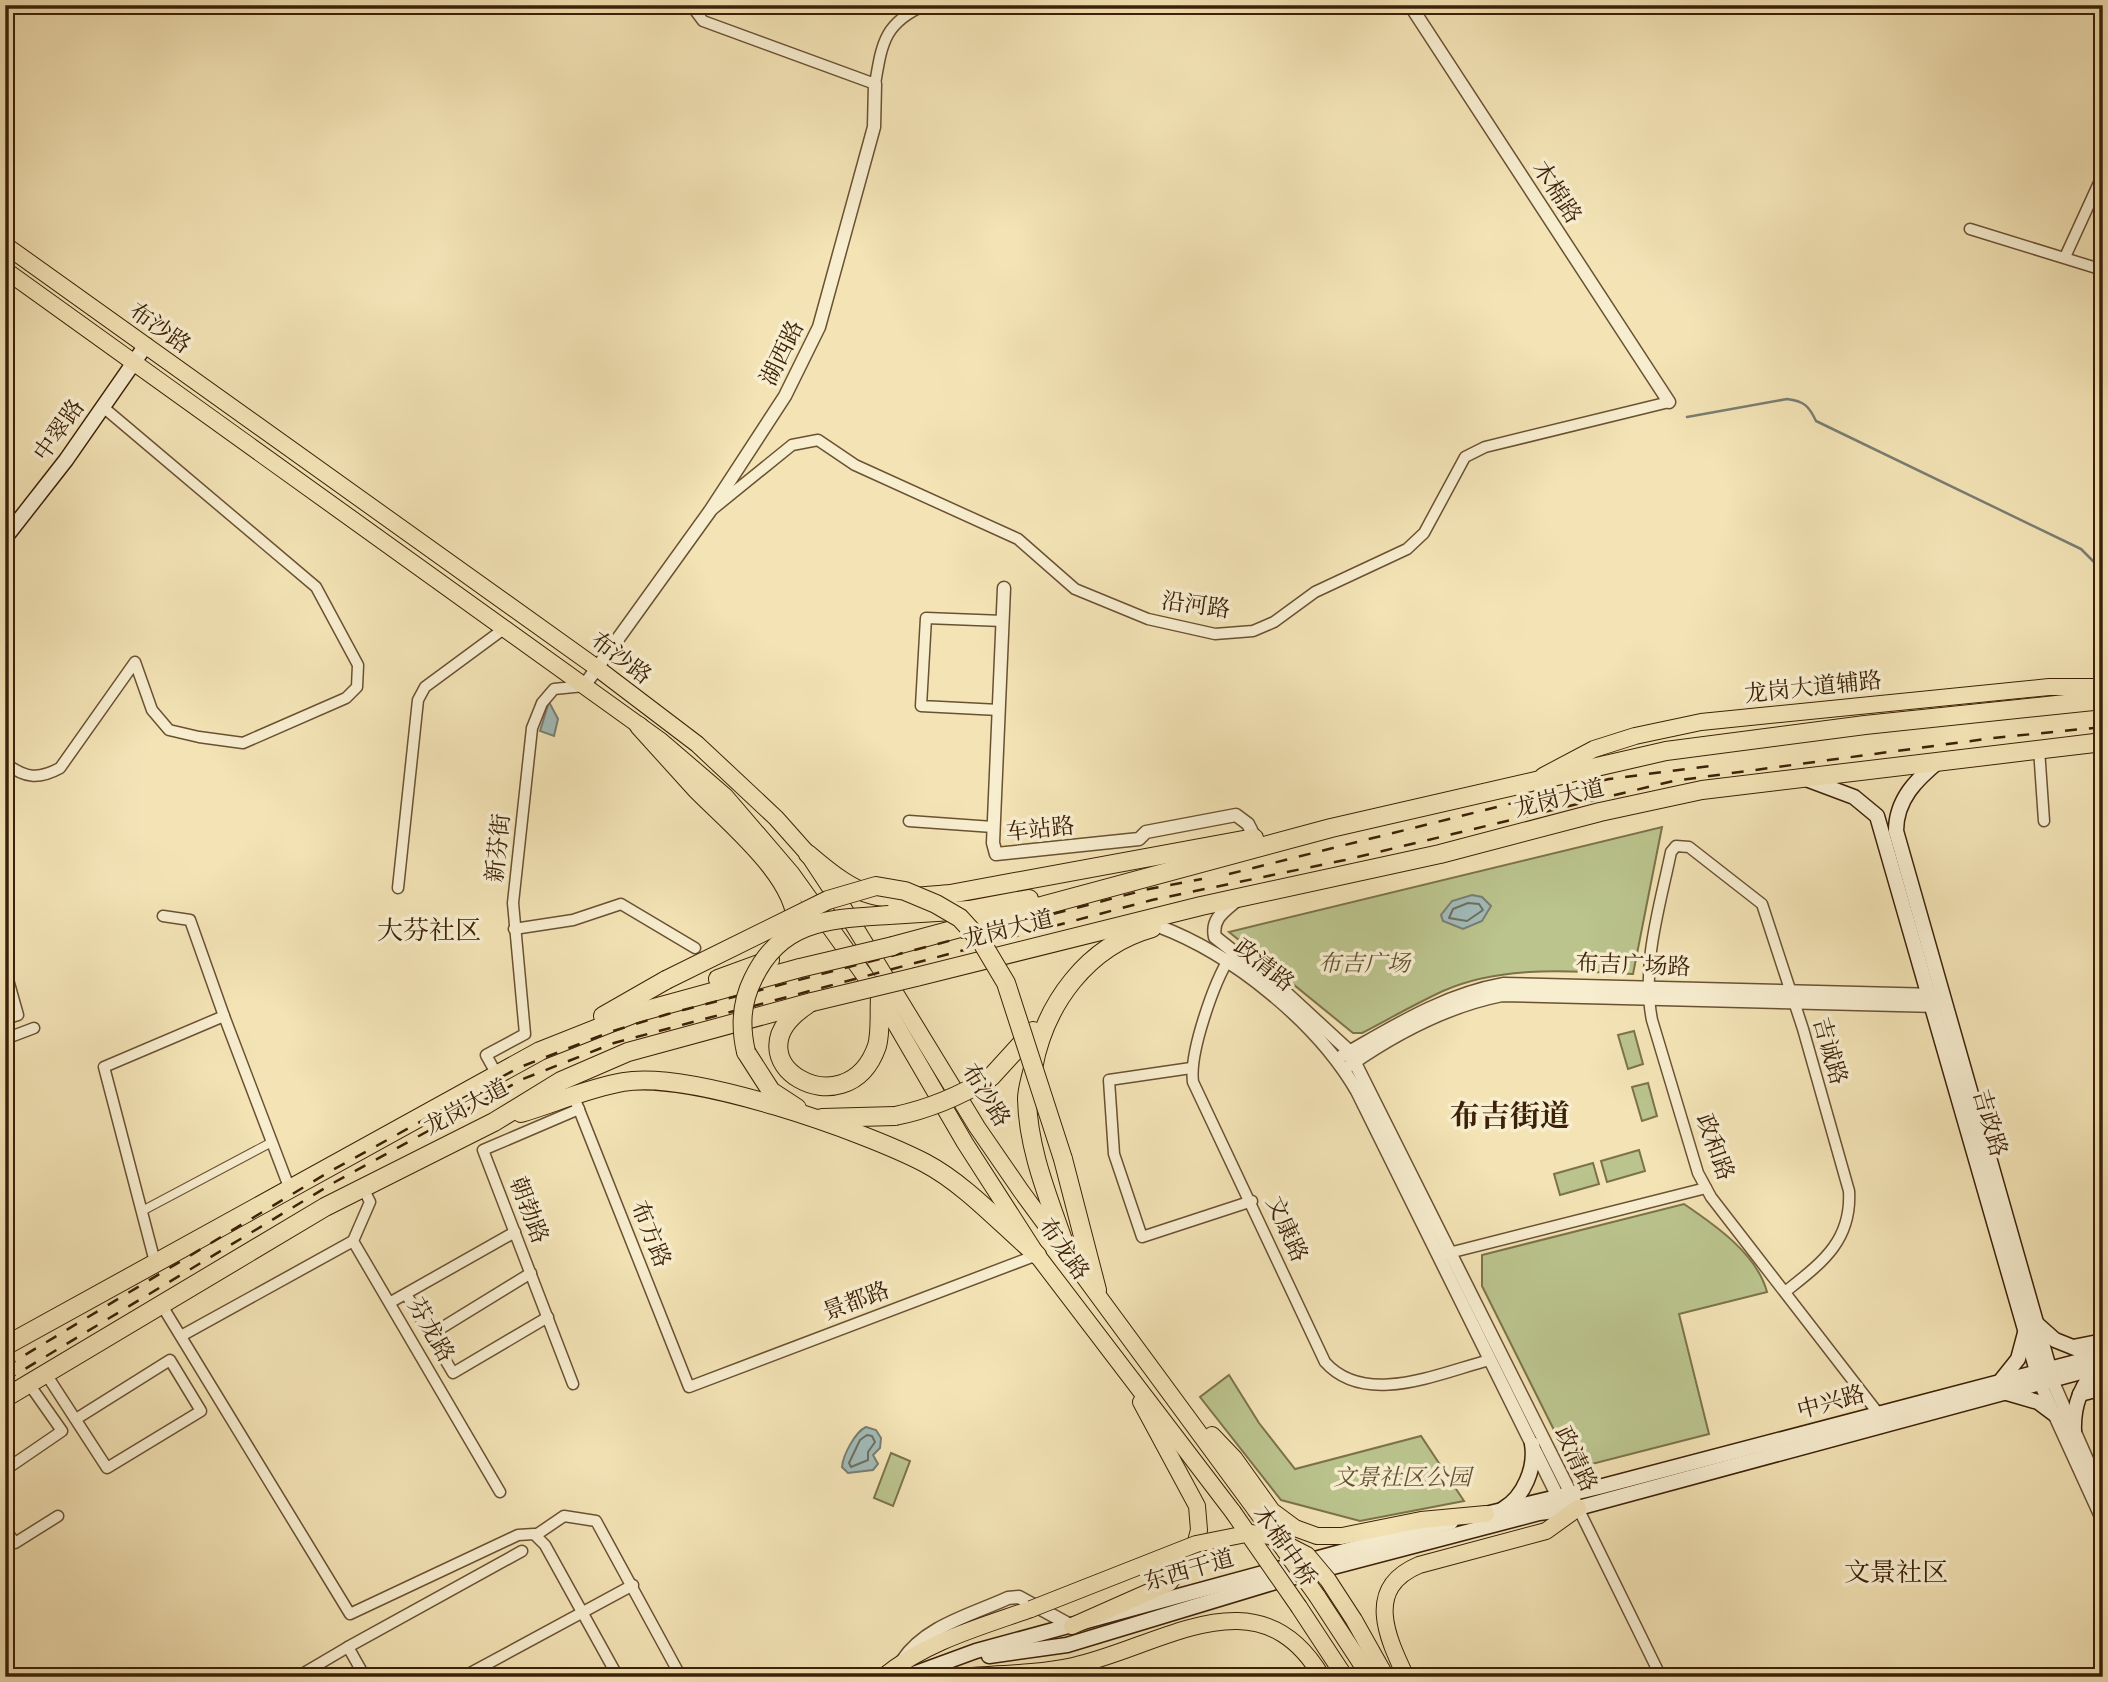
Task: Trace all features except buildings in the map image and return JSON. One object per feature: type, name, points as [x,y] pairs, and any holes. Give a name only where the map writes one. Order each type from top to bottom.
[{"type":"highway","name":"龙岗大道","points":[[5,1346],[496,1073],[550,1047],[636,1013],[1331,828],[1538,778],[1666,751],[1865,725],[2103,700]]},
{"type":"highway","points":[[636,1013],[667,997],[773,960],[788,946],[795,933],[797,918],[792,899],[781,881],[742,834],[639,726]]},
{"type":"highway","name":"龙岗大道","points":[[5,1398],[325,1207],[494,1122],[561,1082],[628,1052],[812,1002],[1201,906],[1440,854],[1600,812],[1702,790],[2103,742]]},
{"type":"highway","points":[[808,854],[841,883],[869,896],[903,898],[950,894],[1255,838],[1331,828]]},
{"type":"highway","points":[[1201,906],[1158,926],[1139,931],[1087,965],[991,1077],[965,1093],[923,1111],[895,1116],[813,1118],[771,1091],[746,1052],[741,1030],[749,986],[770,950],[788,935],[807,926],[836,919],[969,910],[1030,899],[1255,838]]},
{"type":"highway","points":[[550,1047],[666,980],[828,900],[876,887],[905,891],[936,904],[960,918],[981,941],[1006,983],[1063,1159],[1097,1290]]},
{"type":"highway","points":[[812,1002],[785,1023],[779,1044],[782,1065],[790,1075],[821,1088],[846,1082],[860,1072],[872,1057],[878,1043],[880,997]]},
{"type":"highway","points":[[1052,1007],[1037,1047],[1027,1098],[1034,1151],[1066,1249]]},
{"type":"highway","points":[[494,1122],[577,1103],[624,1082],[669,1081],[813,1118],[925,1163],[961,1187],[1037,1255]]},
{"type":"main road","name":"布沙路","points":[[5,245],[597,668],[697,744],[776,818],[808,854],[977,1126],[1066,1249]]},
{"type":"main road","name":"布沙路","points":[[5,271],[505,628],[639,726],[725,796],[791,873],[880,997]]},
{"type":"main road","name":"中翠路","points":[[5,538],[146,345]]},
{"type":"main road","name":"龙岗大道辅路","points":[[1538,778],[1594,750],[1635,736],[1701,722],[2049,687],[2103,687]]},
{"type":"main road","name":"吉政路","points":[[1940,761],[1918,779],[1908,792],[1897,816],[1896,831],[1939,1001],[2045,1376]]},
{"type":"main road","name":"吉政路","points":[[1799,777],[1844,792],[1877,817],[1939,1001]]},
{"type":"main road","name":"布龙路","points":[[880,997],[965,1143],[1037,1255],[1233,1512]]},
{"type":"main road","name":"布龙路","points":[[1066,1249],[1255,1509]]},
{"type":"main road","points":[[2054,1414],[2028,1398],[2000,1387],[2018,1359],[2031,1325],[2069,1347],[2101,1361],[2080,1394],[2074,1431]]},
{"type":"main road","points":[[2069,1347],[2103,1341]]},
{"type":"main road","points":[[1072,1626],[1169,1583],[1193,1553],[1199,1530],[1197,1506],[1118,1359]]},
{"type":"main road","name":"中兴路","points":[[1569,1500],[2101,1361]]},
{"type":"main road","name":"中兴路","points":[[1569,1500],[1878,1413],[2000,1387]]},
{"type":"main road","points":[[2080,1394],[2103,1388]]},
{"type":"main road","points":[[1175,1397],[1234,1458],[1272,1511],[1295,1528],[1317,1536],[1342,1536],[1422,1520],[1494,1512],[1512,1502],[1525,1484],[1533,1458],[1532,1444]]},
{"type":"main road","points":[[1406,1677],[1388,1638],[1384,1616],[1388,1595],[1405,1573],[1419,1564],[1546,1531],[1569,1500]]},
{"type":"main road","name":"东西干道","points":[[903,1669],[977,1654],[1310,1559],[1494,1512],[1569,1500]]},
{"type":"main road","name":"东西干道","points":[[944,1677],[977,1654],[1067,1645],[1272,1583],[1539,1513],[1569,1500]]},
{"type":"main road","name":"木棉中桥","points":[[1255,1509],[1370,1677]]},
{"type":"main road","name":"木棉中桥","points":[[1233,1512],[1345,1677]]},
{"type":"main road","points":[[883,1677],[903,1669],[965,1632],[1196,1544],[1251,1533],[1270,1536],[1307,1555],[1328,1580],[1354,1620],[1386,1677]]},
{"type":"main road","points":[[956,1677],[1073,1666],[1194,1625],[1229,1620],[1259,1625],[1286,1636],[1309,1654],[1322,1677]]},
{"type":"main road","points":[[977,1654],[985,1675]]},
{"type":"street","points":[[691,5],[703,21],[875,84]]},
{"type":"street","name":"湖西路","points":[[584,686],[710,511],[785,396],[819,327],[874,127],[875,84],[880,51],[889,30],[904,14],[925,5]]},
{"type":"street","name":"木棉路","points":[[1410,5],[1669,401]]},
{"type":"street","points":[[2065,257],[2103,174]]},
{"type":"street","points":[[1970,229],[2103,270]]},
{"type":"street","name":"沿河路","points":[[710,511],[792,445],[818,440],[855,465],[1018,539],[1075,589],[1108,605],[1192,631],[1215,634],[1253,631],[1274,622],[1315,592],[1407,549],[1424,533],[1465,457],[1485,447],[1669,401]]},
{"type":"street","points":[[5,763],[33,778],[46,776],[60,768],[135,662],[152,710],[169,730],[243,743],[346,698],[357,687],[358,665],[316,587],[103,407]]},
{"type":"street","name":"车站路","points":[[1004,588],[993,850],[1002,855],[1139,839],[1146,832],[1236,815],[1248,824],[1255,838]]},
{"type":"street","points":[[999,710],[921,706],[926,618],[1003,621]]},
{"type":"street","points":[[398,888],[415,708],[425,687],[505,628]]},
{"type":"street","name":"新芬街","points":[[496,1073],[486,1055],[524,1034],[513,903],[532,728],[542,703],[554,689],[584,686]]},
{"type":"street","points":[[2039,749],[2044,821]]},
{"type":"street","points":[[909,821],[993,827]]},
{"type":"street","name":"政和路","points":[[1676,846],[1671,852],[1654,938],[1649,992],[1652,1020],[1698,1173],[1706,1188],[1878,1413]]},
{"type":"street","name":"吉诚路","points":[[1676,846],[1689,847],[1762,904],[1849,1191],[1845,1228],[1834,1250],[1785,1292]]},
{"type":"street","name":"政清路","points":[[1241,897],[1218,916],[1213,928],[1215,937],[1230,956],[1346,1060],[1569,1500]]},
{"type":"street","points":[[514,929],[573,920],[621,904],[695,948]]},
{"type":"street","points":[[163,916],[190,920],[289,1187]]},
{"type":"street","name":"政清路","points":[[1158,926],[1230,956]]},
{"type":"street","name":"文康路","points":[[1230,956],[1195,1044],[1191,1068],[1200,1101],[1252,1200],[1320,1353],[1339,1375],[1357,1382],[1390,1384],[1490,1360]]},
{"type":"street","points":[[5,969],[18,1014],[5,1019]]},
{"type":"street","name":"布吉广场路","points":[[1346,1060],[1474,1001],[1526,995],[1649,992],[1939,1001]]},
{"type":"street","points":[[155,1262],[104,1067],[224,1016]]},
{"type":"street","points":[[5,1039],[34,1028]]},
{"type":"street","points":[[1191,1068],[1109,1080],[1114,1153],[1142,1237],[1252,1200]]},
{"type":"street","name":"朝勃路","points":[[573,1384],[483,1150],[577,1103]]},
{"type":"street","name":"布方路","points":[[577,1103],[689,1387]]},
{"type":"street","points":[[142,1211],[272,1142]]},
{"type":"street","points":[[181,1336],[353,1241],[370,1202],[363,1188]]},
{"type":"street","points":[[1445,1254],[1706,1188]]},
{"type":"street","points":[[391,1303],[515,1233]]},
{"type":"street","name":"芬龙路","points":[[353,1241],[500,1492]]},
{"type":"street","name":"政清路","points":[[1445,1254],[1490,1360],[1532,1444],[1569,1500]]},
{"type":"street","name":"景都路","points":[[689,1387],[1037,1255]]},
{"type":"street","points":[[430,1335],[531,1273]]},
{"type":"street","points":[[406,1294],[453,1373],[548,1317]]},
{"type":"street","points":[[161,1304],[350,1614],[518,1535],[536,1535],[564,1516],[596,1521],[681,1677]]},
{"type":"street","points":[[46,1374],[107,1468],[201,1411],[170,1360],[76,1419]]},
{"type":"street","name":"吉政路","points":[[2045,1376],[2054,1414],[2103,1521]]},
{"type":"street","name":"吉政路","points":[[2045,1376],[2074,1431],[2103,1496]]},
{"type":"street","points":[[5,1470],[62,1431],[29,1384]]},
{"type":"street","points":[[1569,1500],[1661,1677]]},
{"type":"street","points":[[5,1529],[15,1544],[58,1516]]},
{"type":"street","points":[[536,1535],[545,1545],[618,1677]]},
{"type":"street","points":[[297,1677],[522,1551]]},
{"type":"street","points":[[463,1677],[632,1586]]},
{"type":"street","points":[[903,1669],[912,1646],[940,1629],[1008,1598],[1019,1597],[1072,1626]]},
{"type":"street","points":[[940,1629],[965,1632]]},
{"type":"street","points":[[348,1647],[365,1677]]},
{"type":"green space","name":"布吉广场","points":[[1662,827],[1633,974],[1536,972],[1488,977],[1443,991],[1362,1033],[1353,1033],[1229,932]]},
{"type":"green space","points":[[1634,1031],[1643,1064],[1628,1069],[1618,1035]]},
{"type":"green space","points":[[1648,1083],[1657,1116],[1642,1121],[1632,1087]]},
{"type":"green space","points":[[1639,1150],[1645,1171],[1607,1182],[1601,1161]]},
{"type":"green space","points":[[1593,1163],[1599,1184],[1560,1195],[1554,1174]]},
{"type":"green space","points":[[1684,1204],[1721,1231],[1745,1253],[1762,1278],[1767,1292],[1679,1314],[1709,1434],[1588,1465],[1565,1452],[1482,1286],[1482,1255]]},
{"type":"green space","name":"文景社区公园","points":[[1229,1375],[1259,1423],[1295,1469],[1421,1436],[1464,1501],[1360,1521],[1281,1500],[1200,1397]]},
{"type":"green space","points":[[891,1453],[910,1461],[893,1506],[874,1498]]},
{"type":"water","points":[[549,702],[558,719],[554,736],[540,731]]},
{"type":"water","points":[[1472,895],[1482,897],[1491,906],[1482,921],[1463,929],[1443,921],[1441,915],[1452,901]]},
{"type":"water","points":[[866,1427],[876,1430],[881,1438],[880,1448],[873,1455],[878,1464],[873,1470],[848,1473],[842,1467],[845,1456],[850,1444]]},
{"type":"waterway","points":[[1687,417],[1787,399],[1798,401],[1808,408],[1816,421],[2081,549],[2103,571]]},
{"type":"railway","points":[[5,1381],[335,1182],[523,1079],[614,1043],[1152,900],[1345,860],[1673,781],[1993,738],[2103,727]]},
{"type":"railway","points":[[1229,874],[1609,779],[1710,766]]},
{"type":"railway","points":[[5,1367],[329,1172],[518,1068],[610,1032],[668,1014],[1149,889],[1202,879]]},
{"type":"district","name":"大芬社区","points":[[429,930]]},
{"type":"district","name":"布吉街道","points":[[1510,1116]]},
{"type":"district","name":"文景社区","points":[[1896,1572]]}]
